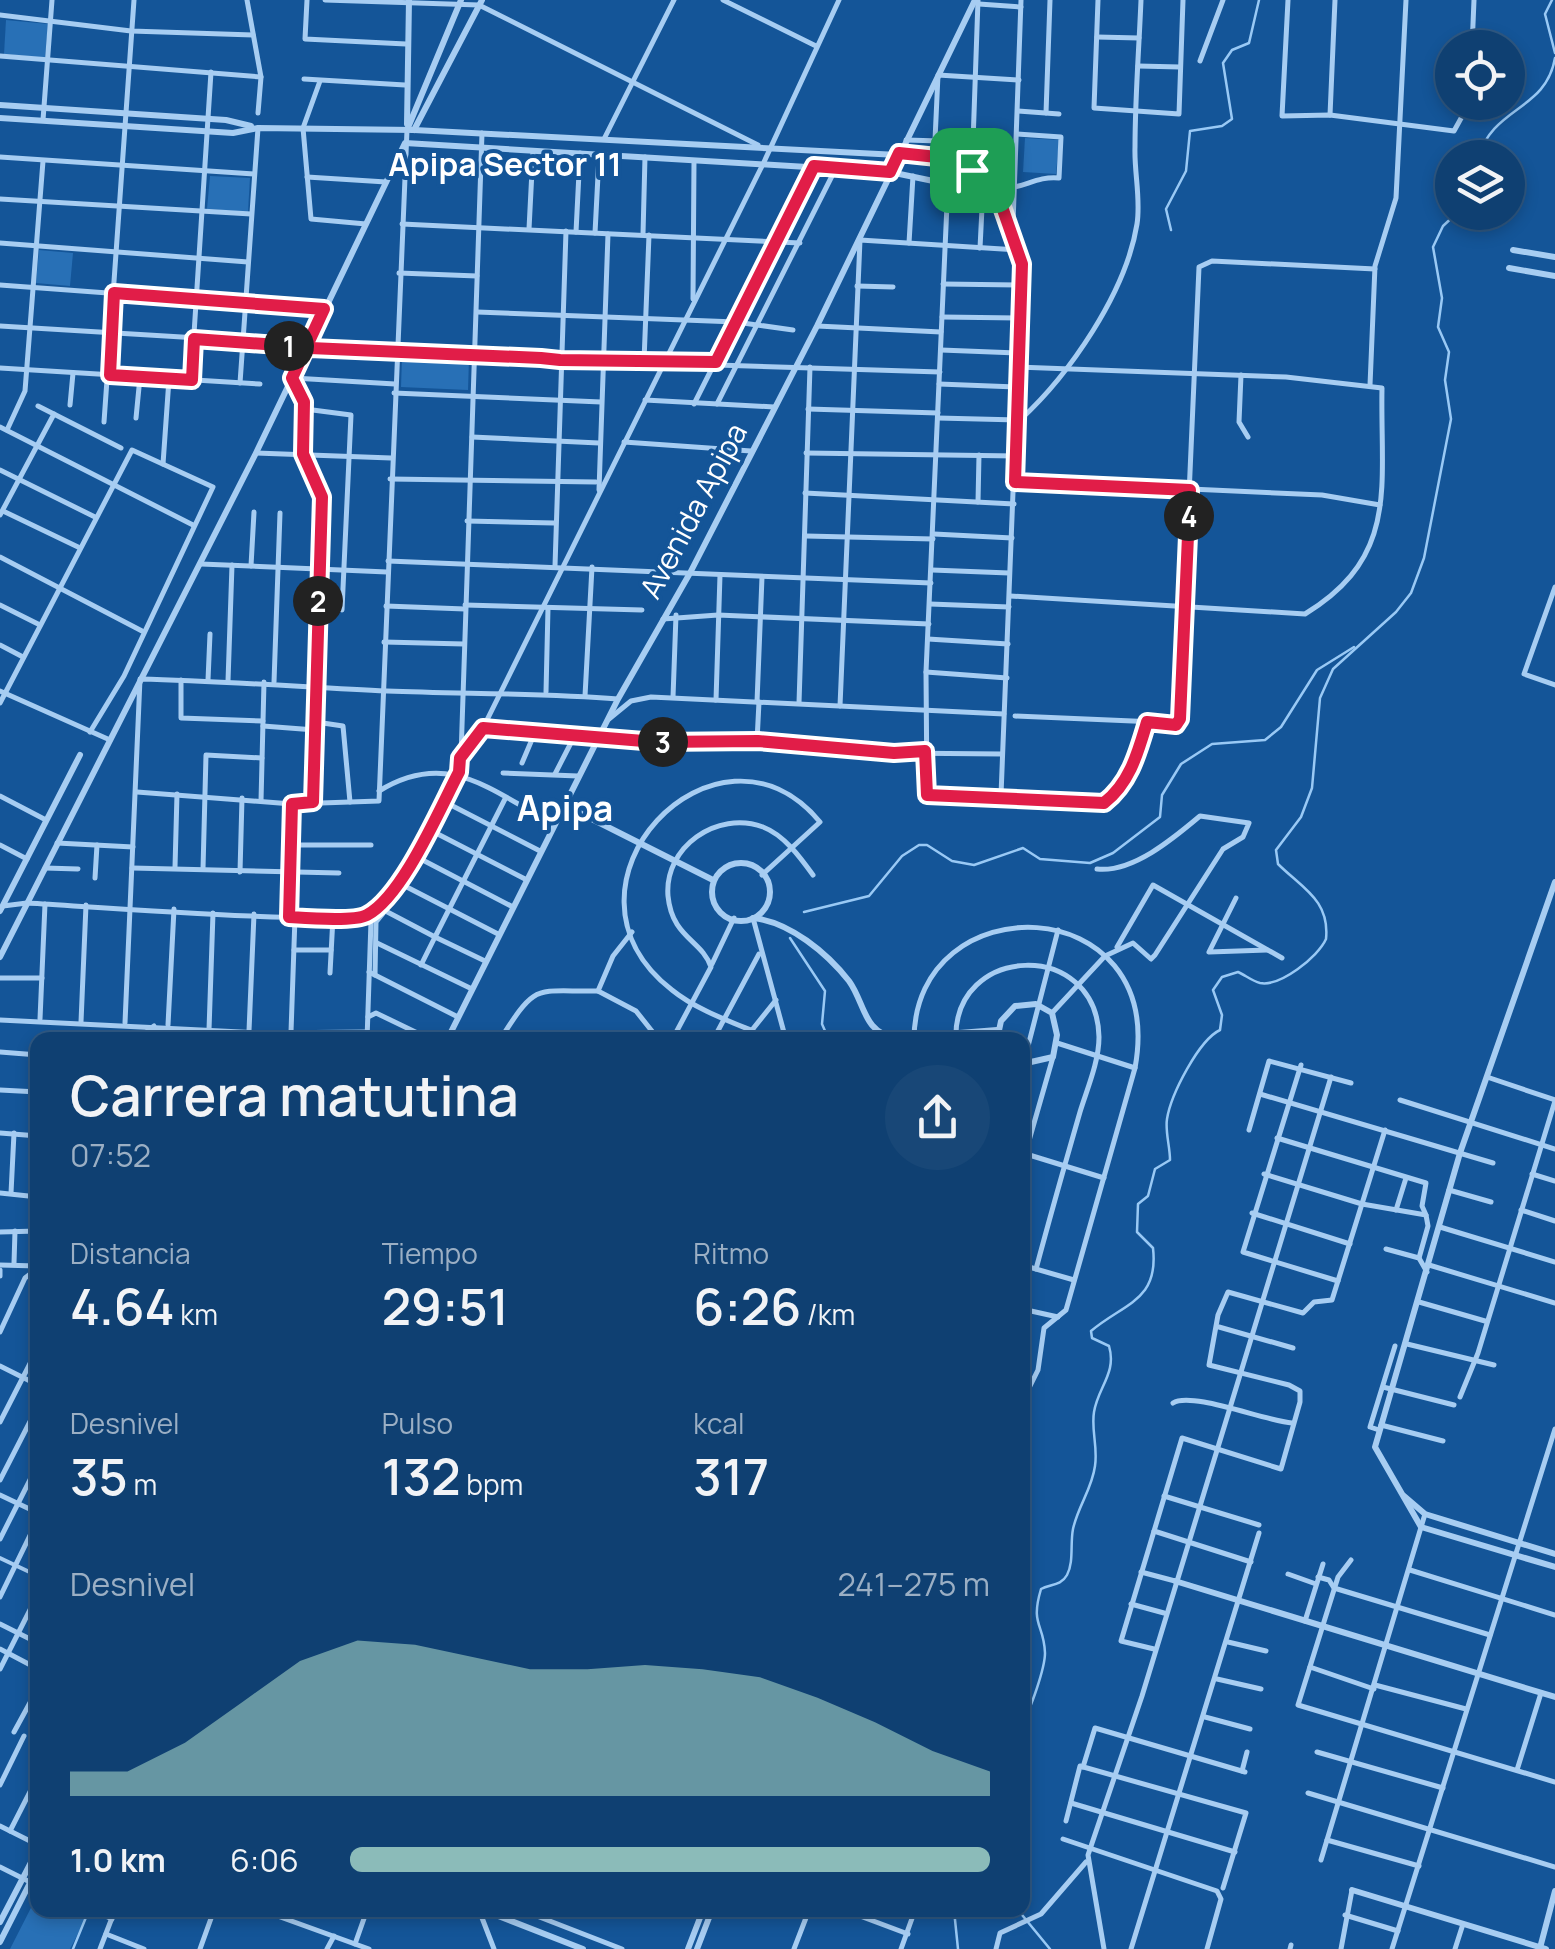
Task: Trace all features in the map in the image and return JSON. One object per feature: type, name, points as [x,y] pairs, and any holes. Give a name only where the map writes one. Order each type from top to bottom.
[{"type":"street","points":[[43,120],[52,0]]},
{"type":"street","points":[[104,422],[134,0]]},
{"type":"street","points":[[248,0],[261,77],[258,113]]},
{"type":"street","points":[[307,0],[306,39],[406,44]]},
{"type":"street","points":[[325,0],[481,3],[758,146]]},
{"type":"street","points":[[604,139],[674,0]]},
{"type":"street","points":[[723,0],[816,46]]},
{"type":"street","points":[[460,758],[483,728],[558,566],[772,146],[839,0]]},
{"type":"street","points":[[1046,113],[1050,0]]},
{"type":"street","points":[[1098,0],[1094,108],[1136,110],[1151,115],[1179,114],[1183,0]]},
{"type":"street","points":[[1016,421],[1056,376],[1071,367],[1114,286],[1136,233],[1141,0]]},
{"type":"street","points":[[1288,0],[1282,116],[1330,115],[1454,131],[1460,120]]},
{"type":"street","points":[[1330,115],[1334,0]]},
{"type":"street","points":[[1370,386],[1375,269],[1396,198],[1406,0]]},
{"type":"street","points":[[1473,30],[1474,0]]},
{"type":"street","points":[[409,2],[405,85],[410,130]]},
{"type":"street","points":[[972,170],[977,2],[1021,4],[1014,232]]},
{"type":"street","name":"Avenida Apipa","points":[[451,1032],[578,776],[690,572],[817,326],[899,153],[977,2]]},
{"type":"street","points":[[1200,61],[1224,2]]},
{"type":"street","points":[[410,130],[481,3]]},
{"type":"street","points":[[0,958],[294,378],[305,347],[405,143],[459,4]]},
{"type":"street","points":[[0,14],[131,31],[253,34]]},
{"type":"street","points":[[1096,37],[1139,38]]},
{"type":"street","points":[[0,56],[48,63],[261,77]]},
{"type":"street","points":[[1138,66],[1180,67]]},
{"type":"street","points":[[192,380],[211,72]]},
{"type":"street","points":[[935,140],[938,75],[1019,80]]},
{"type":"street","points":[[304,80],[405,85]]},
{"type":"street","points":[[320,80],[302,128],[311,219],[366,224]]},
{"type":"street","points":[[0,105],[209,118],[258,128]]},
{"type":"street","points":[[1018,111],[1058,114]]},
{"type":"street","points":[[0,118],[209,130],[410,130],[772,146],[899,153],[949,160],[972,170],[1001,204],[1014,232],[1021,285],[1000,796]]},
{"type":"street","points":[[240,383],[258,128]]},
{"type":"street","points":[[1,908],[27,903],[292,917],[365,916],[398,882],[459,772],[482,133]]},
{"type":"street","points":[[982,180],[1000,190],[1015,190],[1037,177],[1059,178],[1062,137],[1018,134]]},
{"type":"street","points":[[906,140],[935,140],[975,156]]},
{"type":"street","points":[[405,143],[764,162],[948,181],[967,188],[981,203],[980,248]]},
{"type":"street","points":[[137,792],[292,804],[378,801],[405,143]]},
{"type":"street","points":[[529,229],[533,151]]},
{"type":"street","points":[[576,232],[580,153]]},
{"type":"street","points":[[596,232],[599,154]]},
{"type":"street","points":[[644,361],[645,156]]},
{"type":"street","points":[[0,157],[254,174]]},
{"type":"street","points":[[693,298],[690,236],[694,158]]},
{"type":"street","points":[[949,160],[926,672],[927,795],[1104,803],[1134,762],[1147,722]]},
{"type":"street","points":[[42,161],[25,391],[4,429],[193,525]]},
{"type":"street","points":[[694,404],[814,166]]},
{"type":"street","points":[[718,404],[834,174]]},
{"type":"street","points":[[909,243],[913,175]]},
{"type":"street","points":[[307,177],[386,182]]},
{"type":"street","points":[[0,199],[202,215],[252,214]]},
{"type":"street","points":[[402,224],[800,243]]},
{"type":"street","points":[[558,566],[555,481],[566,231]]},
{"type":"street","points":[[599,490],[596,482],[608,234]]},
{"type":"street","points":[[840,706],[860,240],[1019,250]]},
{"type":"street","points":[[0,243],[248,262]]},
{"type":"street","points":[[1513,250],[1555,257]]},
{"type":"street","points":[[1015,716],[1179,723],[1202,264],[1375,269]]},
{"type":"street","points":[[1509,268],[1555,276]]},
{"type":"street","points":[[398,274],[477,276]]},
{"type":"street","points":[[943,284],[1021,285]]},
{"type":"street","points":[[0,285],[324,309]]},
{"type":"street","points":[[858,286],[894,287]]},
{"type":"street","points":[[477,312],[736,322],[793,330]]},
{"type":"street","points":[[942,317],[1019,318]]},
{"type":"street","points":[[0,326],[560,360],[940,372]]},
{"type":"street","points":[[817,326],[941,332]]},
{"type":"street","points":[[940,350],[1017,353]]},
{"type":"street","points":[[799,704],[810,366]]},
{"type":"street","points":[[1010,596],[1305,614],[1362,566],[1375,539],[1380,504],[1382,388],[1241,375],[1017,366]]},
{"type":"street","points":[[0,368],[260,384]]},
{"type":"street","points":[[70,404],[73,373]]},
{"type":"street","points":[[1241,375],[1239,422],[1248,437]]},
{"type":"street","points":[[136,418],[140,377]]},
{"type":"street","points":[[294,378],[395,384]]},
{"type":"street","points":[[294,378],[304,410],[305,454],[322,497],[313,802]]},
{"type":"street","points":[[163,464],[169,379]]},
{"type":"street","points":[[939,384],[1016,387]]},
{"type":"street","points":[[394,393],[601,402]]},
{"type":"street","points":[[645,400],[774,407]]},
{"type":"street","points":[[38,406],[122,448]]},
{"type":"street","points":[[808,409],[1016,421]]},
{"type":"street","points":[[304,410],[350,412],[342,610]]},
{"type":"street","points":[[54,414],[1,511],[79,547]]},
{"type":"street","points":[[472,437],[599,443]]},
{"type":"street","points":[[623,442],[751,451]]},
{"type":"street","points":[[0,703],[2,692],[132,450],[212,486],[124,676],[90,732]]},
{"type":"street","points":[[256,453],[391,458]]},
{"type":"street","points":[[806,453],[1016,456]]},
{"type":"street","points":[[978,502],[979,454]]},
{"type":"street","points":[[0,470],[94,518]]},
{"type":"street","points":[[390,480],[596,482]]},
{"type":"street","points":[[1015,482],[1322,495],[1380,504]]},
{"type":"street","points":[[805,493],[1014,504]]},
{"type":"street","points":[[251,566],[254,512]]},
{"type":"street","points":[[274,682],[280,513]]},
{"type":"street","points":[[467,520],[554,523]]},
{"type":"street","points":[[806,536],[1012,538]]},
{"type":"street","points":[[0,557],[142,631]]},
{"type":"street","points":[[388,561],[932,582]]},
{"type":"street","points":[[198,564],[387,572]]},
{"type":"street","points":[[228,681],[232,565]]},
{"type":"street","points":[[585,696],[592,568]]},
{"type":"street","points":[[932,570],[1010,574]]},
{"type":"street","points":[[716,700],[720,575]]},
{"type":"street","points":[[758,741],[762,577]]},
{"type":"street","points":[[1555,587],[1524,674],[1555,685]]},
{"type":"street","points":[[930,604],[1009,606]]},
{"type":"street","points":[[0,606],[40,625]]},
{"type":"street","points":[[386,606],[642,610]]},
{"type":"street","points":[[546,692],[548,608]]},
{"type":"street","points":[[673,698],[676,615]]},
{"type":"street","points":[[662,618],[718,615],[929,624]]},
{"type":"street","points":[[208,680],[210,634]]},
{"type":"street","points":[[928,638],[1008,644]]},
{"type":"street","points":[[384,642],[464,644]]},
{"type":"street","points":[[0,645],[23,657]]},
{"type":"street","points":[[926,672],[1007,678]]},
{"type":"street","points":[[140,679],[274,682],[382,690],[546,692],[618,699]]},
{"type":"street","points":[[125,1024],[140,679]]},
{"type":"street","points":[[182,680],[182,718],[315,730]]},
{"type":"street","points":[[261,801],[264,682]]},
{"type":"street","points":[[2,692],[110,740]]},
{"type":"street","points":[[607,721],[631,701],[673,698],[1004,714]]},
{"type":"street","points":[[316,722],[343,726],[350,802]]},
{"type":"street","points":[[483,728],[598,738],[758,741],[894,753],[1002,754]]},
{"type":"street","points":[[522,763],[536,730]]},
{"type":"street","points":[[555,774],[575,735]]},
{"type":"street","points":[[1,908],[80,755]]},
{"type":"street","points":[[203,868],[206,755],[262,758]]},
{"type":"street","points":[[378,791],[414,776],[459,772],[554,824]]},
{"type":"street","points":[[503,774],[578,776]]},
{"type":"street","points":[[762,875],[820,822],[783,790],[736,784],[715,786],[678,800],[650,823],[625,886],[639,952],[662,981],[726,1020],[753,1031],[776,1000]]},
{"type":"street","points":[[174,867],[177,794]]},
{"type":"street","points":[[0,797],[46,820]]},
{"type":"street","points":[[240,872],[242,798]]},
{"type":"street","points":[[420,966],[505,799]]},
{"type":"street","points":[[444,801],[540,852]]},
{"type":"street","points":[[292,804],[291,1032],[367,1032],[376,922],[384,910]]},
{"type":"street","points":[[564,805],[712,880]]},
{"type":"street","points":[[1052,1013],[1117,947],[1133,943],[1152,958],[1223,849],[1247,832],[1248,821],[1200,816],[1158,848],[1108,870],[1097,869]]},
{"type":"street","points":[[710,966],[679,930],[668,890],[674,861],[706,830],[730,824],[764,828],[791,848],[813,875]]},
{"type":"street","points":[[428,829],[478,851],[525,879]]},
{"type":"street","points":[[57,843],[133,846]]},
{"type":"street","points":[[0,845],[27,859]]},
{"type":"street","points":[[95,878],[97,845]]},
{"type":"street","points":[[291,846],[371,846]]},
{"type":"street","points":[[413,855],[512,906]]},
{"type":"street","points":[[753,918],[770,901],[762,875],[750,865],[736,863],[722,868],[712,880],[717,908],[734,918],[771,922],[823,952],[850,984],[867,1019],[878,1032]]},
{"type":"street","points":[[45,868],[78,869]]},
{"type":"street","points":[[132,868],[339,874]]},
{"type":"street","points":[[398,882],[498,934]]},
{"type":"street","points":[[1555,882],[1460,1153],[1376,1452],[1421,1528],[1555,1567]]},
{"type":"street","points":[[1117,947],[1153,885],[1282,958]]},
{"type":"street","points":[[1236,898],[1207,948],[1210,953],[1269,950]]},
{"type":"street","points":[[40,1020],[45,904]]},
{"type":"street","points":[[81,1022],[86,905]]},
{"type":"street","points":[[376,906],[485,961]]},
{"type":"street","points":[[168,1025],[174,909]]},
{"type":"street","points":[[208,1030],[213,912]]},
{"type":"street","points":[[0,1020],[168,1025],[248,1032],[254,914]]},
{"type":"street","points":[[365,916],[370,921],[372,974]]},
{"type":"street","points":[[330,973],[333,917]]},
{"type":"street","points":[[676,1032],[734,918]]},
{"type":"street","points":[[753,918],[783,1032]]},
{"type":"street","points":[[915,1032],[926,984],[960,947],[1010,930],[1058,930],[1086,940],[1116,966],[1136,1006],[1141,1030],[1135,1068],[1074,1280],[1061,1318],[1044,1328],[1038,1370],[1030,1386]]},
{"type":"street","points":[[1029,1032],[1058,930]]},
{"type":"street","points":[[598,991],[613,956],[632,932]]},
{"type":"street","points":[[377,943],[472,990]]},
{"type":"street","points":[[294,950],[331,950]]},
{"type":"street","points":[[719,1032],[761,951]]},
{"type":"street","points":[[956,1032],[956,1011],[973,987],[1018,966],[1048,966],[1078,985],[1096,1018],[1096,1057],[1036,1269]]},
{"type":"street","points":[[372,974],[458,1017]]},
{"type":"street","points":[[0,978],[42,978]]},
{"type":"street","points":[[505,1032],[523,1003],[540,991],[566,988],[598,991],[636,1010],[653,1032]]},
{"type":"street","points":[[983,1032],[997,1030],[1010,1009],[1036,1004],[1052,1013]]},
{"type":"street","points":[[367,1018],[376,1012],[416,1032]]},
{"type":"street","points":[[1030,1134],[1056,1042],[1052,1013]]},
{"type":"street","points":[[147,1032],[156,1025]]},
{"type":"street","points":[[1056,1042],[1135,1068]]},
{"type":"street","points":[[0,1052],[30,1054]]},
{"type":"street","points":[[1030,1063],[1053,1057]]},
{"type":"street","points":[[1249,1130],[1269,1061],[1351,1083]]},
{"type":"street","points":[[1300,1067],[1243,1252],[1338,1281]]},
{"type":"street","points":[[996,1949],[1000,1933],[1041,1914],[1088,1860],[1332,1076]]},
{"type":"street","points":[[1460,1397],[1555,1100],[1486,1077]]},
{"type":"street","points":[[0,1090],[30,1092]]},
{"type":"street","points":[[1260,1094],[1493,1163]]},
{"type":"street","points":[[1400,1100],[1555,1149]]},
{"type":"street","points":[[1154,1649],[1121,1641],[1182,1438],[1280,1469],[1300,1391],[1209,1365],[1228,1292],[1302,1313],[1314,1302],[1332,1300],[1385,1130]]},
{"type":"street","points":[[0,1132],[30,1135]]},
{"type":"street","points":[[11,1193],[14,1133]]},
{"type":"street","points":[[1277,1138],[1426,1184],[1422,1204],[1428,1226],[1419,1258]]},
{"type":"street","points":[[1030,1155],[1104,1178]]},
{"type":"street","points":[[1264,1174],[1362,1204],[1426,1215]]},
{"type":"street","points":[[1532,1174],[1555,1181]]},
{"type":"street","points":[[1396,1210],[1406,1178]]},
{"type":"street","points":[[1449,1190],[1491,1202]]},
{"type":"street","points":[[0,1193],[30,1196]]},
{"type":"street","points":[[1521,1210],[1555,1221]]},
{"type":"street","points":[[1252,1213],[1350,1244]]},
{"type":"street","points":[[1440,1227],[1555,1262]]},
{"type":"street","points":[[14,1264],[15,1231]]},
{"type":"street","points":[[0,1232],[30,1231]]},
{"type":"street","points":[[1386,1248],[1419,1258],[1428,1269],[1555,1303]]},
{"type":"street","points":[[0,1270],[14,1264],[30,1266]]},
{"type":"street","points":[[1030,1267],[1074,1280]]},
{"type":"street","points":[[0,1332],[30,1274]]},
{"type":"street","points":[[1419,1302],[1485,1321]]},
{"type":"street","points":[[1030,1311],[1061,1318]]},
{"type":"street","points":[[1219,1327],[1294,1348]]},
{"type":"street","points":[[1407,1344],[1494,1365]]},
{"type":"street","points":[[1395,1346],[1370,1427],[1443,1441]]},
{"type":"street","points":[[0,1422],[30,1363]]},
{"type":"street","points":[[0,1366],[30,1380]]},
{"type":"street","points":[[1383,1387],[1454,1405]]},
{"type":"street","points":[[1173,1403],[1189,1398],[1292,1423]]},
{"type":"street","points":[[0,1480],[30,1422]]},
{"type":"street","points":[[1392,1949],[1555,1429]]},
{"type":"street","points":[[1544,1464],[1555,1468]]},
{"type":"street","points":[[0,1539],[30,1479]]},
{"type":"street","points":[[1402,1494],[1425,1514],[1555,1554]]},
{"type":"street","points":[[0,1495],[30,1511]]},
{"type":"street","points":[[1164,1496],[1259,1525]]},
{"type":"street","points":[[1321,1860],[1425,1514]]},
{"type":"street","points":[[1154,1531],[1252,1562]]},
{"type":"street","points":[[0,1597],[30,1533]]},
{"type":"street","points":[[1132,1949],[1259,1533]]},
{"type":"street","points":[[0,1558],[30,1573]]},
{"type":"street","points":[[1351,1560],[1334,1588],[1298,1706],[1555,1782]]},
{"type":"street","points":[[1305,1621],[1322,1564]]},
{"type":"street","points":[[1409,1570],[1555,1614]]},
{"type":"street","points":[[1141,1572],[1555,1697]]},
{"type":"street","points":[[1288,1574],[1329,1580],[1334,1588],[1490,1635]]},
{"type":"street","points":[[1131,1604],[1164,1613]]},
{"type":"street","points":[[0,1668],[30,1610]]},
{"type":"street","points":[[0,1624],[30,1639]]},
{"type":"street","points":[[1228,1642],[1266,1651]]},
{"type":"street","points":[[0,1649],[30,1665]]},
{"type":"street","points":[[1310,1667],[1466,1710]]},
{"type":"street","points":[[1217,1679],[1262,1689]]},
{"type":"street","points":[[1517,1770],[1541,1693]]},
{"type":"street","points":[[14,1732],[30,1703]]},
{"type":"street","points":[[1205,1717],[1250,1729]]},
{"type":"street","points":[[1066,1821],[1095,1728],[1243,1771],[1247,1752]]},
{"type":"street","points":[[0,1785],[24,1736]]},
{"type":"street","points":[[1318,1752],[1443,1788]]},
{"type":"street","points":[[1083,1766],[1246,1813],[1223,1888]]},
{"type":"street","points":[[10,1831],[30,1792]]},
{"type":"street","points":[[1308,1793],[1555,1867]]},
{"type":"street","points":[[1071,1803],[1236,1852]]},
{"type":"street","points":[[0,1826],[30,1842]]},
{"type":"street","points":[[1063,1839],[1219,1894],[1207,1949]]},
{"type":"street","points":[[1327,1840],[1418,1866]]},
{"type":"street","points":[[1088,1860],[1104,1949]]},
{"type":"street","points":[[0,1922],[30,1862]]},
{"type":"street","points":[[0,1867],[30,1882]]},
{"type":"street","points":[[1341,1949],[1344,1914],[1352,1890],[1542,1948],[1555,1892]]},
{"type":"street","points":[[0,1942],[30,1891]]},
{"type":"street","points":[[1344,1914],[1398,1931]]},
{"type":"street","points":[[200,1949],[211,1917]]},
{"type":"street","points":[[280,1917],[369,1949]]},
{"type":"street","points":[[356,1944],[366,1917]]},
{"type":"street","points":[[483,1917],[494,1949]]},
{"type":"street","points":[[500,1917],[583,1949]]},
{"type":"street","points":[[517,1923],[520,1917]]},
{"type":"street","points":[[542,1917],[622,1949]]},
{"type":"street","points":[[688,1949],[700,1917]]},
{"type":"street","points":[[697,1949],[709,1917]]},
{"type":"street","points":[[794,1949],[806,1917]]},
{"type":"street","points":[[863,1917],[908,1934]]},
{"type":"street","points":[[902,1949],[913,1917]]},
{"type":"street","points":[[100,1949],[112,1918]]},
{"type":"street","points":[[1455,1949],[1463,1924]]},
{"type":"street","points":[[106,1934],[144,1949]]},
{"type":"street","points":[[327,1949],[334,1936]]},
{"type":"shaded area","points":[[6,20],[48,24],[45,58],[4,54]]},
{"type":"shaded area","points":[[1025,138],[1059,140],[1056,174],[1023,172]]},
{"type":"shaded area","points":[[210,176],[250,178],[248,212],[207,209]]},
{"type":"shaded area","points":[[39,250],[73,253],[70,286],[36,283]]},
{"type":"shaded area","points":[[402,357],[469,359],[468,390],[401,387]]},
{"type":"shaded area","points":[[30,1910],[30,1917],[86,1917],[70,1949],[10,1949]]},
{"type":"waterway","points":[[1171,230],[1166,209],[1186,171],[1190,131],[1222,126],[1232,119],[1223,63],[1232,50],[1249,43],[1259,0]]},
{"type":"waterway","points":[[1552,0],[1545,14],[1555,53]]},
{"type":"waterway","points":[[1486,140],[1541,89],[1555,58]]},
{"type":"waterway","points":[[1030,1705],[1044,1659],[1037,1618],[1041,1589],[1059,1583],[1067,1575],[1073,1529],[1095,1466],[1094,1412],[1111,1356],[1109,1346],[1092,1338],[1091,1331],[1137,1299],[1150,1279],[1153,1248],[1137,1232],[1138,1204],[1148,1196],[1155,1169],[1170,1160],[1167,1119],[1180,1082],[1203,1045],[1220,1030],[1222,1015],[1213,990],[1222,977],[1238,972],[1260,983],[1288,976],[1307,962],[1326,939],[1319,904],[1278,864],[1276,850],[1301,817],[1312,788],[1320,698],[1333,669],[1396,612],[1411,593],[1424,558],[1451,419],[1445,380],[1449,352],[1438,327],[1442,298],[1433,247],[1441,230]]},
{"type":"waterway","points":[[804,912],[869,896],[902,856],[919,845],[927,845],[952,861],[974,865],[1023,848],[1040,859],[1090,863],[1113,853],[1160,817],[1162,795],[1181,764],[1212,744],[1265,740],[1281,727],[1317,670],[1354,647]]},
{"type":"waterway","points":[[790,938],[825,991],[822,1024],[826,1032]]},
{"type":"waterway","points":[[73,1949],[86,1917]]},
{"type":"waterway","points":[[955,1917],[958,1949]]},
{"type":"waterway","points":[[1024,1917],[1050,1949]]},
{"type":"district","name":"Apipa Sector 11","points":[[505,165]]},
{"type":"district","name":"Apipa","points":[[565,809]]},
{"type":"route","points":[[972,170],[937,157],[899,153],[890,172],[814,166],[716,362],[560,360],[310,348],[305,347],[243,342],[194,339],[192,380],[110,375],[114,293],[324,309],[305,347],[292,378],[304,402],[303,454],[307,454],[322,497],[313,802],[292,804],[289,917],[367,915],[398,882],[459,772],[460,758],[483,728],[570,732],[578,736],[656,742],[758,741],[894,753],[925,751],[927,795],[1104,803],[1114,796],[1137,756],[1147,722],[1176,725],[1180,719],[1190,490],[1015,482],[1022,264],[1014,232],[1001,204],[972,170]]}]
